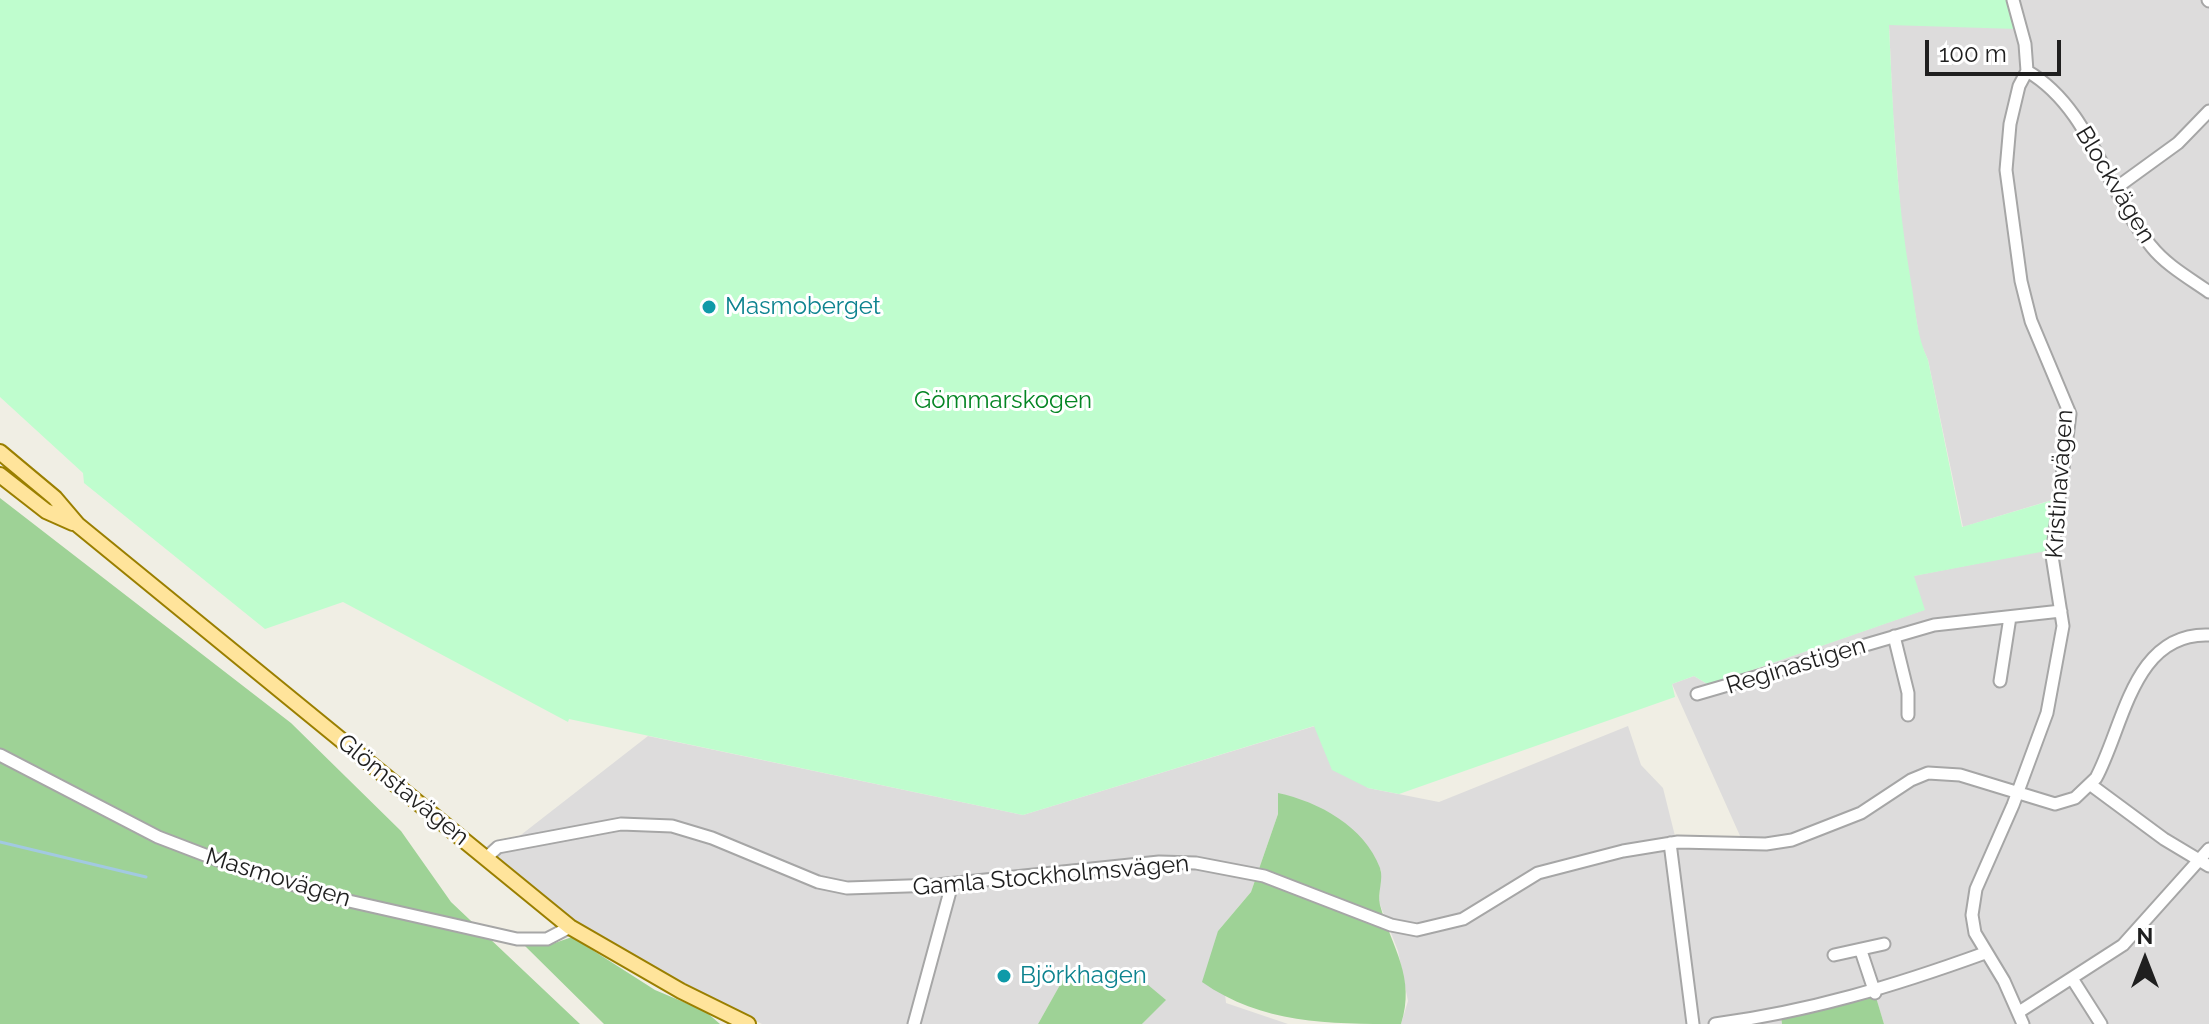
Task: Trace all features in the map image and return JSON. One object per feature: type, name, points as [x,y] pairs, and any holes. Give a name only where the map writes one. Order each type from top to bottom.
[{"type":"main road","points":[[0,452],[55,498],[78,525]]},
{"type":"main road","points":[[0,459],[15,464]]},
{"type":"main road","points":[[0,475],[46,511],[78,525]]},
{"type":"main road","name":"Glömstavägen","points":[[78,525],[570,927],[681,991],[748,1024]]},
{"type":"street","points":[[2013,0],[2025,44],[2027,71]]},
{"type":"street","name":"Blockvägen","points":[[2027,71],[2043,80],[2070,110],[2153,249],[2209,292]]},
{"type":"street","name":"Kristinavägen","points":[[2021,1018],[1975,933],[1973,897],[2018,794],[2052,694],[2061,646],[2061,611],[2052,556],[2070,414],[2031,321],[2021,281],[2006,170],[2010,124],[2019,86],[2027,71]]},
{"type":"street","points":[[2116,188],[2178,143],[2209,111]]},
{"type":"street","name":"Reginastigen","points":[[1697,694],[1934,625],[2061,611]]},
{"type":"street","points":[[2000,681],[2010,617]]},
{"type":"street","points":[[2204,864],[2091,785],[2148,662],[2175,639],[2209,635]]},
{"type":"street","name":"Reginastigen","points":[[1894,636],[1908,693],[1908,715]]},
{"type":"street","name":"Masmovägen","points":[[0,755],[158,837],[290,885],[517,939],[543,940],[570,927]]},
{"type":"street","name":"Gamla Stockholmsvägen","points":[[487,857],[498,847],[506,845],[621,824],[684,828],[836,887],[891,889],[1159,862],[1196,863],[1264,876],[1391,925],[1417,930],[1463,919],[1538,873],[1633,848],[1670,843],[1776,844],[1792,840],[1861,813],[1911,780],[1934,772],[1960,775],[2055,804],[2070,801],[2091,785]]},
{"type":"street","points":[[1670,843],[1693,1024]]},
{"type":"street","points":[[2021,1018],[2123,945],[2204,864],[2209,849]]},
{"type":"street","points":[[914,1024],[952,884]]},
{"type":"street","points":[[1834,955],[1884,944]]},
{"type":"street","points":[[1861,951],[1875,993]]},
{"type":"street","points":[[1715,1024],[1781,1014],[1875,993],[1985,953]]},
{"type":"street","points":[[2073,980],[2101,1024]]},
{"type":"shaded area","points":[[2008,0],[2209,0],[2209,1024],[1884,1024],[1875,995],[1781,1018],[1782,1024],[1401,1024],[1408,1001],[1398,951],[1379,902],[1381,870],[1278,794],[1278,814],[1251,892],[1218,931],[1226,1003],[1288,1024],[1142,1024],[1165,1000],[1065,976],[1038,1024],[762,1024],[695,992],[585,928],[498,860],[499,852],[648,736],[1023,815],[1315,726],[1368,788],[1439,802],[1628,726],[1641,765],[1663,788],[1675,836],[1741,838],[1672,684],[1694,676],[1709,685],[1924,610],[1913,576],[2046,550],[2052,500],[1963,527],[1928,360],[1920,342],[1902,233],[1893,114],[1889,25]]},
{"type":"green space","name":"Gömmarskogen","points":[[0,0],[2008,0],[2017,29],[1889,25],[1896,154],[1917,322],[1928,360],[1962,527],[2053,500],[2046,551],[1914,576],[1925,610],[1709,685],[1694,676],[1672,684],[1675,697],[1399,794],[1368,788],[1332,770],[1314,726],[1023,815],[569,719],[568,722],[343,602],[265,629],[84,483],[83,473],[0,397]]},
{"type":"green space","points":[[0,498],[291,723],[401,831],[451,902],[580,1024],[0,1024]]},
{"type":"green space","points":[[1278,793],[1309,803],[1338,818],[1352,828],[1373,853],[1381,872],[1380,905],[1404,977],[1406,992],[1401,1024],[1322,1022],[1272,1014],[1225,996],[1202,982],[1218,931],[1251,892],[1278,814]]},
{"type":"green space","points":[[572,937],[655,990],[705,1011],[720,1024],[604,1024],[525,946],[549,945]]},
{"type":"green space","points":[[1100,971],[1135,974],[1166,1000],[1142,1024],[1038,1024],[1065,976]]},
{"type":"green space","points":[[1875,994],[1884,1024],[1782,1024],[1781,1017]]},
{"type":"waterway","points":[[0,842],[146,877]]},
{"type":"place","name":"Masmoberget","points":[[709,307]]},
{"type":"place","name":"Björkhagen","points":[[1004,976]]}]
